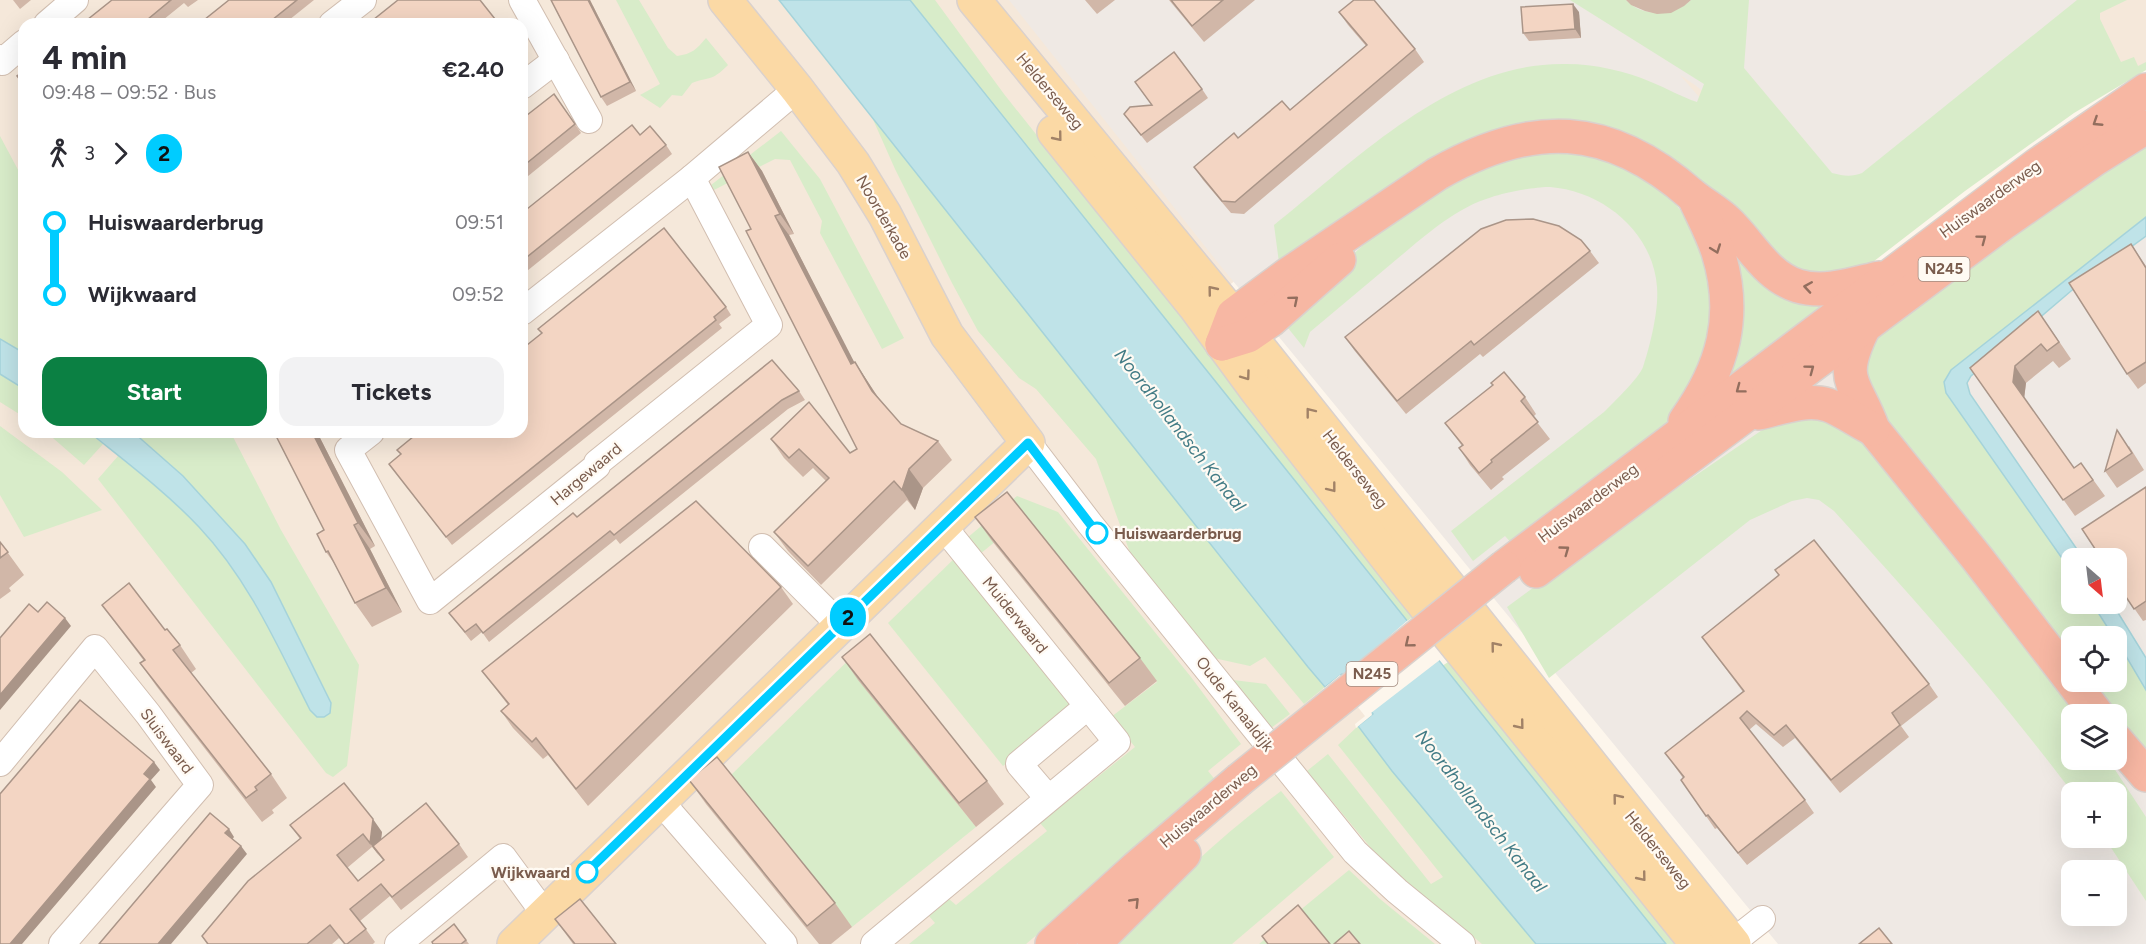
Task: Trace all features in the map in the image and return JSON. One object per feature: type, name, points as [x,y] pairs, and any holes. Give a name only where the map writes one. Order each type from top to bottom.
[{"type":"highway","name":"Huiswaarderweg","points":[[1052,944],[1145,860],[1246,788],[1511,575],[1668,444],[1886,276],[2037,165],[2146,90]]},
{"type":"highway","name":"Huiswaarderweg","points":[[1511,575],[1746,416],[2002,224],[2095,159],[2146,127]]},
{"type":"highway","points":[[1234,332],[1271,320],[1410,193],[1462,160],[1523,138],[1558,135],[1595,140],[1625,150],[1659,168],[1728,221],[1772,272],[1796,285],[1809,289],[1823,289],[1886,276]]},
{"type":"highway","points":[[1668,444],[1709,383],[1719,361],[1726,331],[1727,308],[1724,274],[1717,250],[1693,195]]},
{"type":"highway","points":[[1863,329],[1850,360],[1850,379],[1874,429],[2089,704]]},
{"type":"highway","points":[[1746,416],[1799,403],[1816,403],[1844,412],[1874,429]]},
{"type":"highway","points":[[2131,758],[2146,789]]},
{"type":"highway","name":"Huiswaarderweg","points":[[1094,944],[1246,788]]},
{"type":"main road","name":"Noorderkade","points":[[725,0],[853,163],[947,335],[1028,443]]},
{"type":"main road","name":"Helderseweg","points":[[950,0],[1196,308],[1234,332],[1412,590],[1697,944]]},
{"type":"main road","name":"Helderseweg","points":[[974,0],[1234,332],[1732,943]]},
{"type":"main road","points":[[514,944],[1028,443]]},
{"type":"street","points":[[54,18],[75,0]]},
{"type":"street","points":[[340,18],[363,0]]},
{"type":"street","points":[[522,0],[589,120]]},
{"type":"street","points":[[0,58],[2,62],[18,48]]},
{"type":"street","points":[[528,81],[556,60]]},
{"type":"street","points":[[528,307],[692,178],[797,89]]},
{"type":"street","name":"Hargewaard","points":[[363,438],[348,450],[430,601],[769,325],[692,178]]},
{"type":"street","name":"Oude Kanaaldijk","points":[[1028,443],[1090,524],[1355,852],[1404,897],[1462,944]]},
{"type":"street","name":"Muiderwaard","points":[[874,944],[1117,742],[942,525]]},
{"type":"street","points":[[762,547],[840,625]]},
{"type":"street","name":"Sluiswaard","points":[[0,763],[95,648],[148,714],[200,785],[62,944]]},
{"type":"street","points":[[1048,798],[1019,764],[1088,706]]},
{"type":"street","points":[[660,801],[784,944]]},
{"type":"street","points":[[398,944],[503,857],[536,902],[547,912]]},
{"type":"street","name":"Helderseweg","points":[[1732,943],[1762,919]]},
{"type":"shaded area","points":[[0,0],[2146,0],[2146,65],[1316,213],[1202,308],[1209,364],[1145,433],[1252,573],[1545,944],[0,944]]},
{"type":"shaded area","points":[[1009,0],[2116,0],[1839,193],[1680,75],[1928,361],[2146,208],[2146,944],[1778,944],[1219,264]]},
{"type":"green space","points":[[616,0],[639,0],[668,48],[677,56],[694,50],[706,38],[728,65],[715,76],[692,83],[682,96],[672,95],[660,108],[640,95],[660,84]]},
{"type":"green space","points":[[910,0],[935,0],[1004,94],[1417,614],[1406,622]]},
{"type":"green space","points":[[1570,0],[1626,0],[1641,10],[1658,13],[1676,9],[1691,0],[1749,0],[1744,68],[1832,173],[1844,175],[1862,173],[2077,0],[2127,0],[2100,13],[2100,19],[2121,62],[2134,57],[2138,66],[2146,62],[2146,70],[2074,113],[1965,191],[1869,265],[1835,278],[1790,273],[1724,208],[1548,121],[1280,270],[1274,225],[1373,144],[1409,119],[1446,96],[1485,79],[1525,67],[1588,65],[1631,75],[1697,102],[1704,84]]},
{"type":"green space","points":[[871,115],[1325,687],[1304,704],[1265,657],[1250,666],[1209,657],[1132,558],[1096,459],[1036,389],[1019,378],[978,331],[895,169]]},
{"type":"green space","points":[[781,131],[820,179],[904,338],[882,349],[820,233],[822,221],[790,160],[775,159],[714,190],[711,185]]},
{"type":"green space","points":[[0,136],[18,170],[18,350],[0,339]]},
{"type":"green space","points":[[2146,143],[2146,217],[2126,232],[1946,393],[2061,557],[2061,614],[2099,614],[2107,626],[2061,626],[2061,648],[1888,425],[1859,362],[1869,342],[1987,250]]},
{"type":"green space","points":[[1578,150],[1643,174],[1671,198],[1690,223],[1702,246],[1715,299],[1704,366],[1672,420],[1514,546],[1505,536],[1473,561],[1451,531],[1604,412],[1641,372],[1651,339],[1657,287],[1646,249],[1635,232],[1606,206],[1570,190],[1545,187],[1497,195],[1453,215],[1430,232],[1310,332],[1304,348],[1288,328],[1299,306],[1361,247],[1404,211],[1496,158]]},
{"type":"green space","points":[[1732,239],[1840,296],[1723,386]]},
{"type":"green space","points":[[0,374],[18,385],[18,413],[0,402]]},
{"type":"green space","points":[[1806,411],[1858,432],[2070,704],[2061,704],[2061,770],[2115,770],[2123,782],[2064,782],[1986,684],[1926,614],[1834,511],[1819,500],[1807,498],[1792,501],[1750,520],[1549,678],[1507,607],[1768,426]]},
{"type":"green space","points":[[0,426],[62,472],[102,510],[24,537],[0,495]]},
{"type":"green space","points":[[53,438],[96,438],[103,444],[84,465]]},
{"type":"green space","points":[[140,438],[234,438],[281,530],[359,665],[347,766],[333,777],[326,773],[98,479],[118,456],[182,509],[234,571],[274,639],[310,710],[331,702],[271,582],[245,544],[183,476]]},
{"type":"green space","points":[[1017,496],[1058,512],[1191,677],[1241,744],[1208,771],[1217,782],[1026,944],[909,944],[935,923],[929,916],[949,899],[956,905],[1047,831],[1040,823],[1135,747],[1111,717],[1157,682],[1024,518],[980,554],[967,538]]},
{"type":"green space","points":[[959,554],[1079,705],[1003,766],[888,623]]},
{"type":"green space","points":[[868,641],[860,682],[976,827],[852,927],[730,776]]},
{"type":"green space","points":[[2127,658],[2146,690],[2146,757],[2127,732],[2127,704],[2105,704],[2096,692],[2127,692]]},
{"type":"green space","points":[[1453,659],[1680,944],[1666,944],[1442,666]]},
{"type":"green space","points":[[1225,679],[1266,684],[1290,714],[1267,731]]},
{"type":"green space","points":[[1358,726],[1392,771],[1536,944],[1482,944],[1408,883],[1371,848],[1307,771],[1328,754],[1431,884],[1443,877],[1338,745]]},
{"type":"green space","points":[[2127,788],[2146,817],[2146,901],[2127,872],[2127,860],[2119,860],[2111,848],[2127,848]]},
{"type":"green space","points":[[1281,791],[1334,857],[1232,944],[1110,944],[1214,845]]},
{"type":"green space","points":[[1349,870],[1435,944],[1259,944]]},
{"type":"water","name":"Noordhollandsch Kanaal","points":[[779,0],[910,0],[1666,944],[1536,944],[1392,771],[1358,726],[1373,714],[1342,674],[1325,687],[1308,667]]},
{"type":"water","points":[[2146,217],[2146,236],[2071,291],[1971,376],[1967,383],[1970,394],[2076,548],[2061,548],[2061,557],[1946,393],[1944,382],[1951,370]]},
{"type":"water","points":[[0,339],[18,350],[18,385],[0,374]]},
{"type":"water","points":[[96,438],[140,438],[183,476],[245,544],[271,582],[331,703],[330,713],[324,717],[317,717],[310,710],[274,638],[233,569],[199,527],[146,478]]},
{"type":"water","points":[[2099,614],[2119,614],[2126,626],[2107,626]]},
{"type":"water","points":[[2127,627],[2146,658],[2146,690],[2127,658]]},
{"type":"pier","points":[[1408,620],[1441,659],[1371,713],[1372,715],[1356,728],[1355,724],[1369,713],[1341,678],[1325,690],[1323,689],[1340,675],[1342,677],[1379,647]]},
{"type":"building","points":[[112,0],[171,0],[149,18],[90,18]]},
{"type":"building","points":[[229,0],[297,0],[274,18],[206,18]]},
{"type":"building","points":[[398,0],[480,0],[494,18],[376,18]]},
{"type":"building","points":[[551,0],[588,0],[630,82],[601,97]]},
{"type":"building","points":[[1171,0],[1223,0],[1192,26]]},
{"type":"building","points":[[1354,0],[1374,0],[1415,49],[1235,202],[1222,201],[1194,167],[1234,133],[1238,138],[1282,101],[1290,110],[1367,45],[1339,12]]},
{"type":"building","points":[[1573,4],[1575,29],[1523,33],[1521,7]]},
{"type":"building","points":[[1174,52],[1202,89],[1141,135],[1124,114],[1130,107],[1152,105],[1135,82]]},
{"type":"building","points":[[554,94],[575,124],[528,162],[528,114]]},
{"type":"building","points":[[632,125],[640,135],[650,126],[666,145],[528,256],[528,208]]},
{"type":"building","points":[[748,152],[780,214],[775,216],[851,364],[855,362],[872,391],[901,424],[938,441],[909,469],[902,490],[894,481],[808,566],[774,532],[829,478],[799,449],[789,458],[771,439],[809,402],[850,453],[857,449],[746,231],[751,229],[719,167]]},
{"type":"building","points":[[1533,219],[1559,226],[1581,240],[1590,251],[1474,345],[1471,341],[1397,401],[1345,337],[1481,229],[1506,220]]},
{"type":"building","points":[[664,228],[726,307],[714,317],[716,320],[446,537],[389,464],[401,454],[397,450],[412,438],[528,438],[528,344],[542,333],[538,329]]},
{"type":"building","points":[[2131,244],[2146,268],[2146,362],[2127,374],[2069,283]]},
{"type":"building","points":[[2038,311],[2059,342],[2047,351],[2041,344],[2015,366],[2013,382],[2074,468],[2081,463],[2093,480],[2063,500],[1970,368]]},
{"type":"building","points":[[772,360],[799,391],[782,400],[614,535],[610,531],[483,633],[476,624],[465,632],[449,613],[573,513],[577,517]]},
{"type":"building","points":[[1504,372],[1525,397],[1521,401],[1538,422],[1491,460],[1492,462],[1479,473],[1459,448],[1463,445],[1445,423],[1493,385],[1491,383]]},
{"type":"building","points":[[2117,430],[2132,453],[2105,471]]},
{"type":"building","points":[[277,438],[315,438],[358,523],[354,525],[386,588],[355,603],[317,534],[324,530]]},
{"type":"building","points":[[2146,487],[2146,601],[2134,609],[2127,598],[2127,548],[2094,548],[2082,529]]},
{"type":"building","points":[[1007,492],[1140,658],[1109,683],[975,517]]},
{"type":"building","points":[[696,501],[781,587],[576,789],[536,738],[532,742],[501,711],[509,704],[482,671]]},
{"type":"building","points":[[1814,540],[1929,684],[1892,713],[1900,725],[1831,780],[1786,725],[1774,735],[1747,711],[1740,718],[1805,800],[1738,853],[1708,815],[1706,816],[1681,780],[1684,777],[1665,753],[1744,691],[1702,637],[1779,575],[1775,570]]},
{"type":"building","points":[[0,542],[8,552],[0,558]]},
{"type":"building","points":[[129,583],[165,630],[167,629],[180,645],[173,650],[271,774],[255,787],[257,790],[246,798],[140,663],[145,660],[102,605]]},
{"type":"building","points":[[47,602],[65,618],[0,695],[0,638],[29,604],[38,612]]},
{"type":"building","points":[[870,634],[987,781],[959,803],[842,657]]},
{"type":"building","points":[[80,700],[154,762],[144,774],[150,779],[10,944],[0,944],[0,794]]},
{"type":"building","points":[[717,757],[835,903],[807,926],[689,780]]},
{"type":"building","points":[[344,783],[373,819],[370,843],[363,834],[337,855],[358,881],[384,860],[373,846],[426,803],[459,844],[392,897],[381,884],[350,909],[366,929],[347,944],[330,925],[307,944],[208,944],[202,936],[248,881],[301,838],[290,825]]},
{"type":"building","points":[[210,813],[229,829],[225,833],[241,846],[158,944],[99,944]]},
{"type":"building","points":[[580,899],[616,944],[575,944],[555,919]]},
{"type":"building","points":[[1298,905],[1330,944],[1268,944],[1262,936]]},
{"type":"building","points":[[454,924],[466,940],[461,944],[433,944],[432,942]]},
{"type":"building","points":[[1879,928],[1892,944],[1859,944]]},
{"type":"building","points":[[1349,931],[1360,944],[1334,944]]},
{"type":"bus line","name":"2","points":[[587,872],[1028,443],[1097,533]]},
{"type":"place","name":"Huiswaarderbrug","points":[[1097,533]]},
{"type":"place","name":"Wijkwaard","points":[[587,872]]}]
